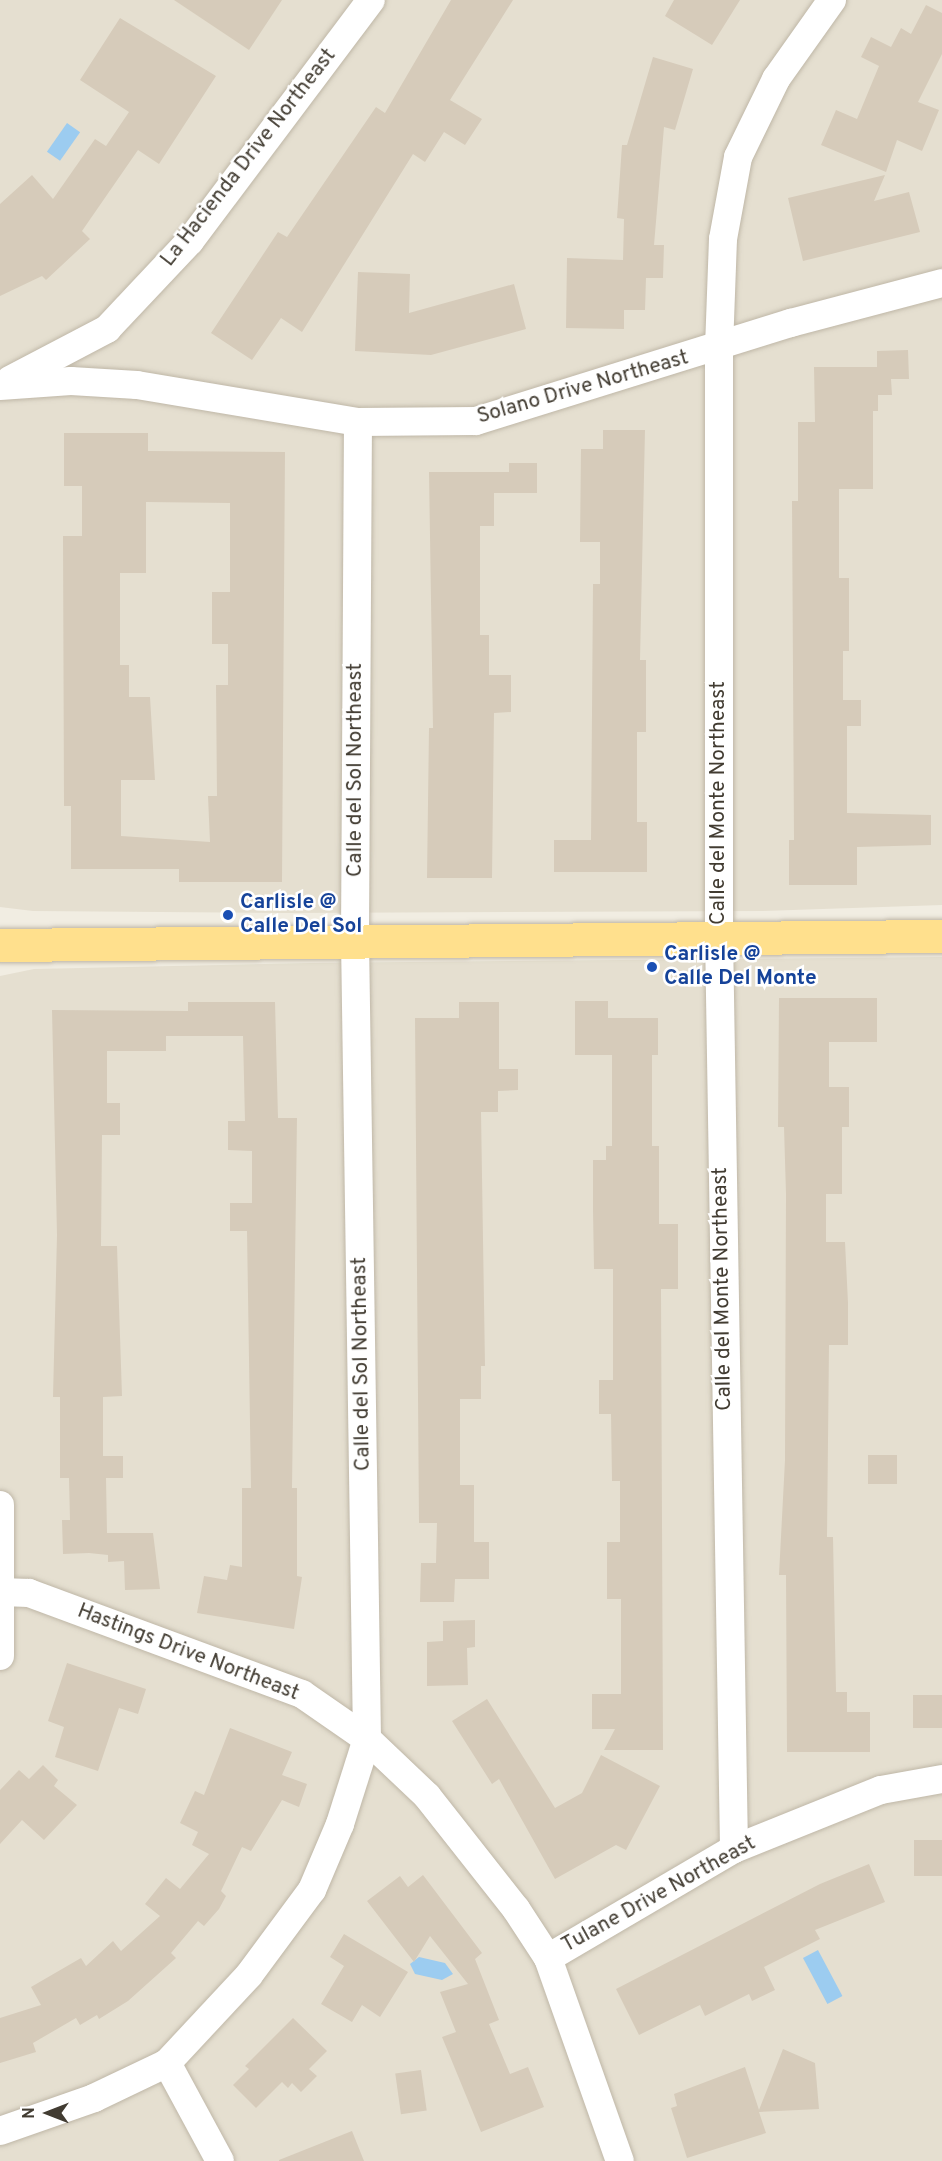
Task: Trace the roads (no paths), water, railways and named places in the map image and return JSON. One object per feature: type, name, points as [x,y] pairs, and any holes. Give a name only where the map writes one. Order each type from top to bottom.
[{"type":"main road","points":[[0,945],[355,939],[942,936]]},
{"type":"street","name":"La Hacienda Drive Northeast","points":[[0,386],[107,329],[190,242],[371,0]]},
{"type":"street","name":"Calle del Monte Northeast","points":[[734,1849],[719,938],[719,348],[723,239],[738,157],[776,79],[832,0]]},
{"type":"street","name":"Solano Drive Northeast","points":[[0,386],[71,381],[137,385],[358,422],[476,421],[942,283]]},
{"type":"street","name":"Calle del Sol Northeast","points":[[0,2131],[94,2098],[167,2063],[249,1976],[312,1890],[340,1824],[367,1739],[355,939],[358,422]]},
{"type":"street","points":[[0,1504],[0,1656]]},
{"type":"street","name":"Hastings Drive Northeast","points":[[1,1592],[29,1593],[302,1694],[367,1739],[434,1804],[516,1909],[548,1958],[620,2161]]},
{"type":"street","name":"Tulane Drive Northeast","points":[[548,1958],[734,1849],[881,1790],[942,1779]]},
{"type":"street","points":[[167,2063],[220,2161]]},
{"type":"water","points":[[67,123],[80,132],[60,161],[47,152]]},
{"type":"water","points":[[818,1950],[842,1996],[827,2004],[803,1958]]},
{"type":"water","points":[[419,1957],[445,1963],[453,1974],[442,1980],[415,1974],[410,1964]]},
{"type":"place","name":"Carlisle @ Calle Del Sol","points":[[228,915]]},
{"type":"place","name":"Carlisle @ Calle Del Monte","points":[[652,967]]}]
